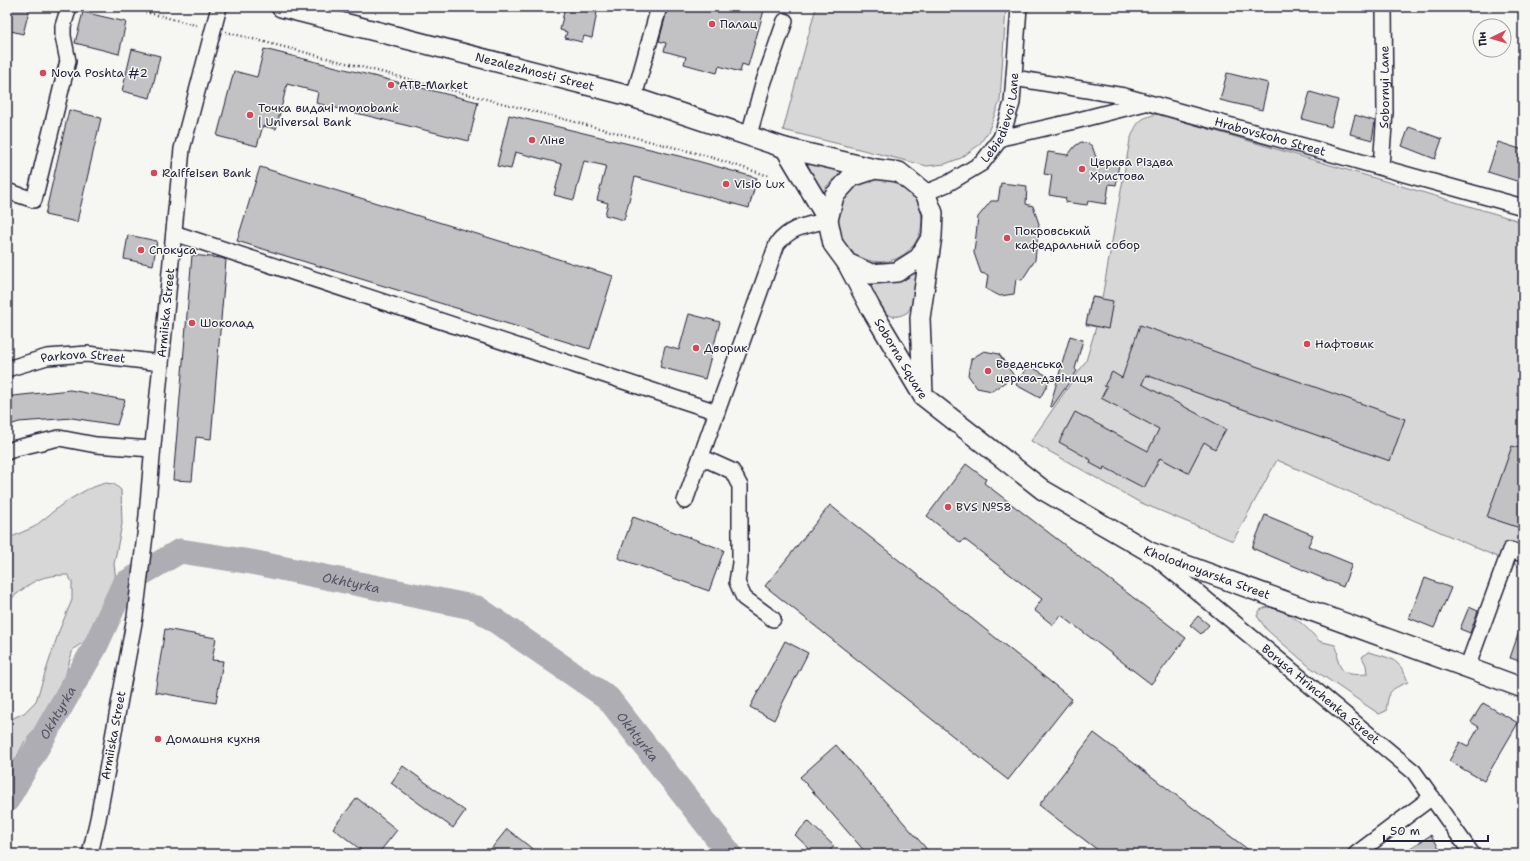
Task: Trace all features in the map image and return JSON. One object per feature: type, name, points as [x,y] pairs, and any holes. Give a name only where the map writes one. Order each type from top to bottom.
[{"type":"main road","name":"Nezalezhnosti Street","points":[[282,7],[634,97],[785,148]]},
{"type":"main road","points":[[785,148],[899,172],[925,192]]},
{"type":"main road","name":"Soborna Square","points":[[785,148],[828,220],[832,244],[847,263],[870,307],[923,396]]},
{"type":"main road","name":"Soborna Square","points":[[828,220],[834,196],[851,177],[875,168]]},
{"type":"main road","name":"Soborna Square","points":[[923,396],[920,318],[932,236],[933,213],[925,192]]},
{"type":"main road","name":"Soborna Square","points":[[847,263],[871,274],[897,272],[919,258],[932,236]]},
{"type":"main road","name":"Kholodnoyarska Street","points":[[923,396],[1043,490],[1150,552],[1523,688]]},
{"type":"street","points":[[7,191],[34,200],[68,61],[63,36],[69,7]]},
{"type":"street","name":"Armiiska Street","points":[[90,854],[98,819],[135,617],[146,527],[152,449],[182,149],[219,7]]},
{"type":"street","points":[[634,97],[660,7]]},
{"type":"street","name":"Lebiedievoi Lane","points":[[925,192],[947,184],[982,163],[1001,138],[1012,103],[1019,7]]},
{"type":"street","name":"Sobornyi Lane","points":[[1380,166],[1385,112],[1384,7]]},
{"type":"street","points":[[749,135],[763,84],[785,21]]},
{"type":"street","name":"Hrabovskoho Street","points":[[1014,78],[1124,96],[1523,207]]},
{"type":"street","points":[[1001,138],[1072,122],[1147,102]]},
{"type":"street","points":[[685,501],[777,244],[784,236],[795,229],[828,220]]},
{"type":"street","points":[[174,232],[717,412]]},
{"type":"street","name":"Parkova Street","points":[[7,369],[47,357],[87,354],[161,363]]},
{"type":"street","points":[[7,452],[16,448],[59,438],[96,445],[152,449]]},
{"type":"street","points":[[701,457],[732,471],[740,486],[740,563],[737,582],[744,598],[772,620]]},
{"type":"street","points":[[1467,668],[1510,550],[1523,554]]},
{"type":"street","name":"Borysa Hrinchenka Street","points":[[1150,552],[1414,772],[1472,854]]},
{"type":"street","points":[[1356,854],[1432,797]]},
{"type":"path","points":[[126,7],[707,156],[769,176]]},
{"type":"shaded area","points":[[816,7],[1006,7],[1000,101],[988,132],[979,145],[961,158],[945,164],[927,166],[783,130]]},
{"type":"shaded area","name":"Нафтовик","points":[[1158,114],[1523,222],[1523,567],[1513,564],[1277,460],[1233,541],[1139,502],[1031,441],[1086,361],[1096,327],[1086,325],[1092,297],[1102,298],[1130,140],[1139,122],[1146,117]]},
{"type":"shaded area","points":[[805,158],[849,169],[833,180],[820,195]]},
{"type":"shaded area","points":[[880,178],[896,181],[910,190],[919,204],[922,220],[919,236],[910,250],[896,259],[880,262],[864,259],[850,250],[841,236],[838,220],[841,204],[850,190],[864,181]]},
{"type":"shaded area","points":[[913,273],[917,278],[912,304],[908,312],[900,316],[886,314],[881,310],[865,283],[899,280]]},
{"type":"shaded area","points":[[105,483],[114,484],[121,490],[122,524],[114,564],[119,605],[108,646],[89,639],[73,649],[66,674],[42,722],[25,741],[7,772],[7,721],[24,713],[36,701],[59,631],[72,600],[72,582],[68,575],[57,575],[34,581],[7,602],[7,539],[34,527],[65,502],[88,489]]},
{"type":"shaded area","points":[[1267,607],[1275,608],[1296,619],[1319,641],[1335,645],[1340,666],[1342,670],[1349,674],[1367,674],[1366,665],[1362,657],[1368,652],[1393,660],[1401,668],[1408,682],[1393,689],[1389,695],[1386,711],[1379,714],[1310,667],[1267,630],[1257,616],[1260,610]]},
{"type":"building","points":[[7,7],[30,7],[23,34],[7,30]]},
{"type":"building","points":[[565,7],[598,7],[592,38],[584,36],[582,42],[565,38],[567,32],[560,30]]},
{"type":"building","name":"Палац","points":[[668,7],[765,7],[748,66],[742,64],[740,72],[719,66],[717,73],[684,64],[686,57],[664,51],[666,43],[659,41]]},
{"type":"building","points":[[83,12],[126,22],[119,54],[75,43]]},
{"type":"building","points":[[132,49],[160,56],[150,98],[122,91]]},
{"type":"building","points":[[264,49],[478,102],[469,141],[316,103],[318,92],[287,84],[276,129],[263,126],[257,146],[217,136],[234,71],[257,77]]},
{"type":"building","points":[[1227,73],[1268,83],[1262,110],[1220,100]]},
{"type":"building","points":[[1310,92],[1338,100],[1331,127],[1302,119]]},
{"type":"building","points":[[69,110],[101,118],[77,222],[45,215]]},
{"type":"building","points":[[509,115],[687,158],[757,178],[749,208],[635,177],[624,220],[605,215],[608,203],[597,200],[606,166],[584,161],[574,200],[554,195],[562,164],[515,152],[511,169],[497,166]]},
{"type":"building","points":[[1355,115],[1375,121],[1372,140],[1350,134]]},
{"type":"building","points":[[1409,127],[1442,139],[1435,159],[1402,146]]},
{"type":"building","name":"Церква Різдва Христова","points":[[1081,142],[1092,146],[1097,160],[1119,163],[1116,185],[1109,184],[1106,204],[1088,201],[1087,205],[1065,202],[1066,198],[1049,195],[1052,175],[1044,174],[1048,152],[1068,155],[1075,146]]},
{"type":"building","points":[[1498,142],[1523,150],[1523,183],[1488,172]]},
{"type":"building","points":[[260,167],[613,276],[590,349],[237,241]]},
{"type":"building","name":"Покровський кафедральний собор","points":[[1001,183],[1027,186],[1026,204],[1033,206],[1039,224],[1035,260],[1022,280],[1016,279],[1014,294],[1000,296],[986,289],[988,275],[981,273],[974,253],[978,217],[991,201],[998,201]]},
{"type":"building","name":"Спокуса","points":[[128,235],[157,241],[153,265],[124,259]]},
{"type":"building","points":[[192,255],[221,258],[226,260],[211,439],[196,437],[192,481],[173,480]]},
{"type":"building","points":[[1092,297],[1113,301],[1108,329],[1086,324]]},
{"type":"building","name":"Дворик","points":[[689,314],[720,322],[705,379],[660,367],[665,346],[679,350]]},
{"type":"building","points":[[1140,325],[1405,419],[1390,461],[1146,375],[1142,384],[1226,429],[1215,449],[1204,442],[1188,473],[1160,458],[1144,488],[1104,467],[1103,470],[1090,463],[1091,460],[1059,442],[1075,412],[1148,451],[1159,429],[1101,398],[1107,387],[1104,386],[1112,372],[1122,378]]},
{"type":"building","points":[[1070,336],[1083,340],[1075,369],[1077,371],[1052,407],[1050,406]]},
{"type":"building","name":"Введенська церква-дзвіниця","points":[[984,351],[999,354],[1014,376],[992,391],[977,388],[968,375],[971,359]]},
{"type":"building","points":[[1028,365],[1051,378],[1040,398],[1016,385]]},
{"type":"building","points":[[70,390],[125,400],[117,425],[72,418],[19,422],[7,426],[7,398],[13,396]]},
{"type":"building","points":[[1512,446],[1523,449],[1523,529],[1487,517]]},
{"type":"building","points":[[966,464],[986,479],[984,483],[1186,638],[1151,684],[1061,615],[1053,625],[1034,610],[1042,599],[964,539],[961,543],[927,516]]},
{"type":"building","points":[[830,505],[1072,699],[1008,780],[765,586]]},
{"type":"building","points":[[1265,515],[1313,535],[1308,546],[1352,564],[1343,587],[1252,548]]},
{"type":"building","points":[[633,517],[724,550],[709,591],[618,558]]},
{"type":"building","points":[[1425,578],[1451,588],[1434,628],[1409,618]]},
{"type":"building","points":[[1469,607],[1478,611],[1470,633],[1460,629]]},
{"type":"building","points":[[1198,616],[1209,625],[1201,634],[1190,625]]},
{"type":"building","points":[[1521,626],[1523,626],[1523,662],[1510,658]]},
{"type":"building","points":[[165,629],[216,638],[212,660],[223,661],[216,703],[155,692]]},
{"type":"building","points":[[785,641],[808,653],[774,720],[750,707]]},
{"type":"building","points":[[1483,703],[1518,723],[1484,781],[1449,761],[1460,742],[1468,746],[1479,727],[1471,722]]},
{"type":"building","points":[[1094,733],[1254,854],[1103,854],[1039,805]]},
{"type":"building","points":[[836,745],[931,854],[867,854],[800,777]]},
{"type":"building","points":[[403,766],[465,811],[453,828],[391,783]]},
{"type":"building","points":[[357,798],[397,830],[378,854],[366,854],[333,828]]},
{"type":"building","points":[[808,821],[834,846],[827,854],[815,854],[795,835]]},
{"type":"building","points":[[507,829],[539,854],[497,854],[491,849]]},
{"type":"building","points":[[1431,835],[1443,854],[1401,854]]},
{"type":"waterway","name":"Okhtyrka","points":[[7,800],[95,647],[124,584],[180,551],[251,562],[477,608],[608,698],[730,854]]},
{"type":"place","name":"Палац","points":[[712,24]]},
{"type":"place","name":"Nova Poshta #2","points":[[43,73]]},
{"type":"place","name":"ATB-Market","points":[[391,85]]},
{"type":"place","name":"Точка видачі monobank | Universal Bank","points":[[250,115]]},
{"type":"place","name":"Ліне","points":[[532,140]]},
{"type":"place","name":"Церква Різдва Христова","points":[[1082,169]]},
{"type":"place","name":"Raiffeisen Bank","points":[[154,173]]},
{"type":"place","name":"Visio Lux","points":[[726,184]]},
{"type":"place","name":"Покровський кафедральний собор","points":[[1007,238]]},
{"type":"place","name":"Спокуса","points":[[141,250]]},
{"type":"place","name":"Шоколад","points":[[192,323]]},
{"type":"place","name":"Нафтовик","points":[[1307,344]]},
{"type":"place","name":"Дворик","points":[[696,348]]},
{"type":"place","name":"Введенська церква-дзвіниця","points":[[988,371]]},
{"type":"place","name":"BVS №58","points":[[948,507]]},
{"type":"place","name":"Домашня кухня","points":[[158,739]]}]
